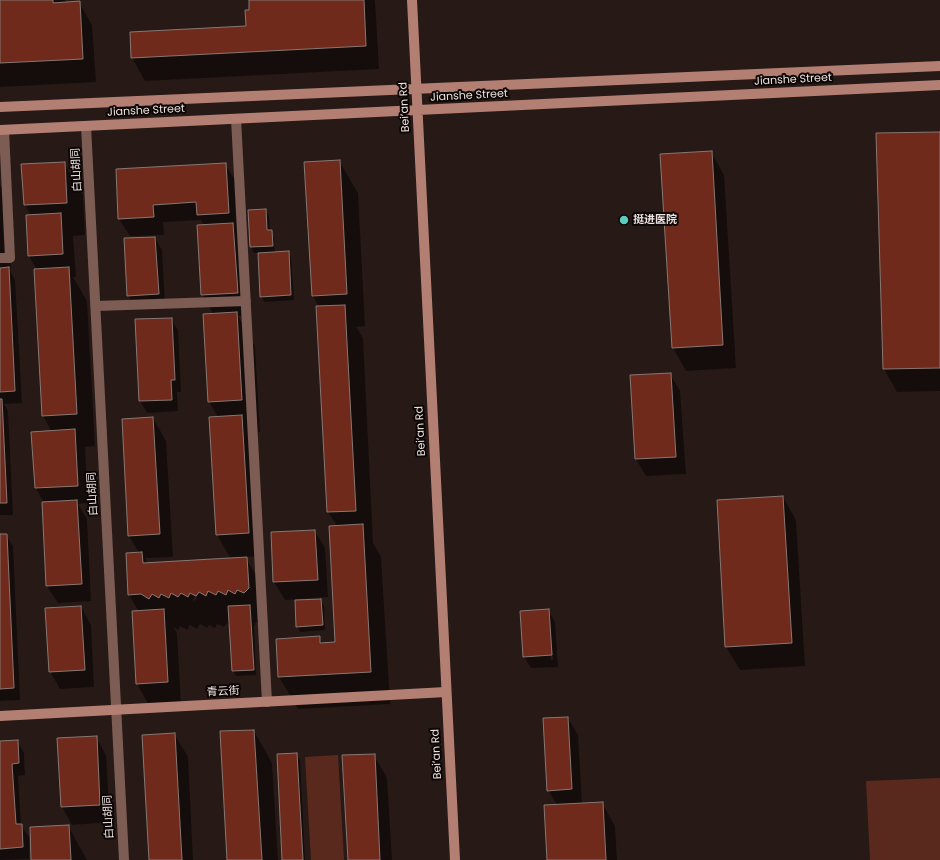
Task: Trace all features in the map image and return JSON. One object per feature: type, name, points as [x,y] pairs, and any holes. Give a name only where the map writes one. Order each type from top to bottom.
[{"type":"main road","name":"Bei’an Rd","points":[[412,0],[455,860]]},
{"type":"main road","name":"Jianshe Street","points":[[0,107],[940,66]]},
{"type":"main road","name":"Jianshe Street","points":[[2,130],[940,85]]},
{"type":"main road","name":"青云街","points":[[0,716],[446,692]]},
{"type":"street","points":[[236,119],[267,702]]},
{"type":"street","name":"白山胡同","points":[[86,126],[124,860]]},
{"type":"street","points":[[0,258],[10,258],[2,130]]},
{"type":"street","points":[[96,306],[246,301]]},
{"type":"shaded area","points":[[338,755],[344,860],[311,860],[305,757]]},
{"type":"shaded area","points":[[940,778],[940,860],[870,860],[866,781]]},
{"type":"building","points":[[0,0],[53,0],[53,3],[80,1],[83,59],[0,63]]},
{"type":"building","points":[[249,0],[364,0],[366,46],[131,58],[130,32],[246,26],[245,10],[249,10]]},
{"type":"building","points":[[940,132],[940,368],[883,369],[876,133]]},
{"type":"building","points":[[712,151],[723,345],[672,348],[660,154]]},
{"type":"building","points":[[340,160],[347,294],[312,296],[304,162]]},
{"type":"building","points":[[65,162],[67,203],[24,205],[21,164]]},
{"type":"building","points":[[226,163],[229,213],[197,215],[196,202],[153,205],[154,217],[118,219],[116,169]]},
{"type":"building","points":[[266,209],[267,230],[272,230],[273,246],[250,247],[248,210]]},
{"type":"building","points":[[61,213],[63,254],[28,256],[26,215]]},
{"type":"building","points":[[233,223],[238,293],[201,295],[197,225]]},
{"type":"building","points":[[155,237],[159,294],[127,296],[124,238]]},
{"type":"building","points":[[289,251],[291,295],[260,297],[258,253]]},
{"type":"building","points":[[9,267],[15,391],[0,392],[0,268]]},
{"type":"building","points":[[69,267],[77,414],[42,416],[34,269]]},
{"type":"building","points":[[345,305],[356,511],[327,512],[316,306]]},
{"type":"building","points":[[237,312],[242,400],[208,402],[203,314]]},
{"type":"building","points":[[172,318],[175,380],[171,380],[172,400],[139,401],[135,319]]},
{"type":"building","points":[[671,373],[676,457],[635,459],[630,375]]},
{"type":"building","points":[[0,399],[2,399],[7,503],[0,503]]},
{"type":"building","points":[[242,415],[249,533],[216,535],[209,417]]},
{"type":"building","points":[[153,417],[160,534],[128,536],[122,419]]},
{"type":"building","points":[[75,429],[78,486],[35,488],[31,432]]},
{"type":"building","points":[[783,496],[792,643],[725,647],[717,500]]},
{"type":"building","points":[[77,500],[82,584],[46,586],[42,502]]},
{"type":"building","points":[[363,524],[371,672],[278,677],[276,639],[320,636],[320,643],[335,642],[329,526]]},
{"type":"building","points":[[315,530],[318,580],[273,582],[271,532]]},
{"type":"building","points":[[0,534],[7,534],[14,688],[0,689]]},
{"type":"building","points":[[142,552],[143,563],[247,557],[249,588],[244,593],[237,590],[235,594],[228,590],[226,595],[218,591],[216,595],[208,591],[206,596],[199,592],[196,596],[190,593],[188,597],[181,593],[178,597],[171,593],[169,598],[161,594],[159,598],[152,594],[149,599],[141,594],[128,595],[126,553]]},
{"type":"building","points":[[321,599],[323,625],[296,627],[295,600]]},
{"type":"building","points":[[250,605],[254,670],[232,671],[228,606]]},
{"type":"building","points":[[81,606],[85,670],[49,672],[45,608]]},
{"type":"building","points":[[164,609],[168,682],[136,684],[132,611]]},
{"type":"building","points":[[549,609],[552,655],[523,657],[520,611]]},
{"type":"building","points":[[568,717],[572,789],[547,791],[543,718]]},
{"type":"building","points":[[254,730],[262,860],[227,860],[220,731]]},
{"type":"building","points":[[175,733],[182,860],[149,860],[142,735]]},
{"type":"building","points":[[97,736],[100,805],[61,807],[57,738]]},
{"type":"building","points":[[18,740],[19,763],[12,764],[16,824],[22,824],[23,847],[0,849],[0,741]]},
{"type":"building","points":[[297,753],[303,860],[282,860],[277,754]]},
{"type":"building","points":[[375,754],[380,860],[348,860],[342,755]]},
{"type":"building","points":[[603,802],[606,860],[547,860],[544,805]]},
{"type":"building","points":[[69,825],[71,860],[31,860],[30,827]]},
{"type":"place","name":"挺进医院","points":[[624,220]]}]
